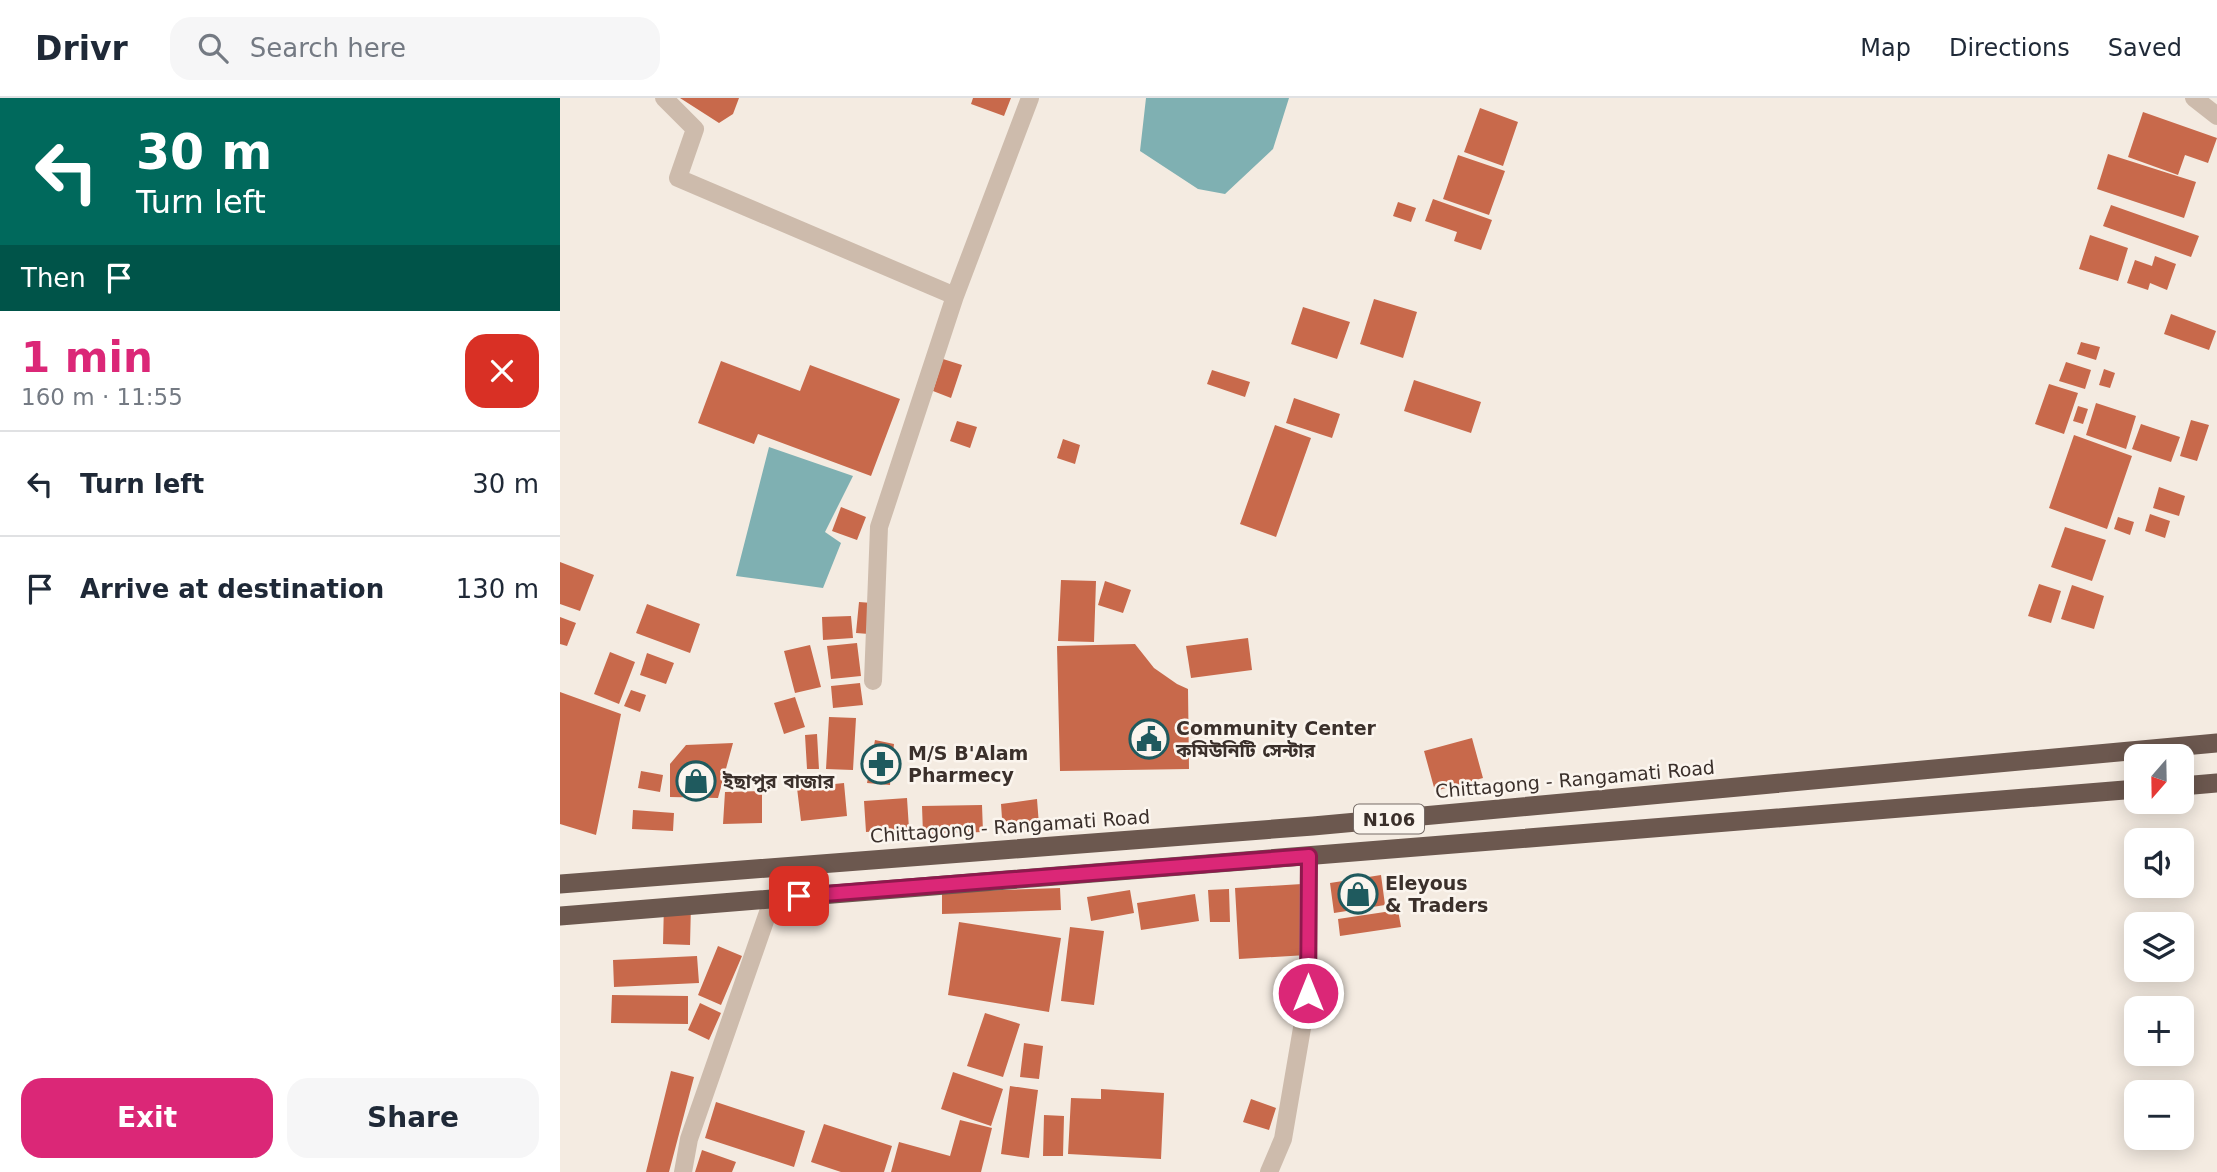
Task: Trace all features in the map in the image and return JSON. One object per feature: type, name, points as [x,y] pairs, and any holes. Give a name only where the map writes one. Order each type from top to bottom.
[{"type":"highway","name":"Chittagong - Rangamati Road","points":[[560,884],[1313,826],[2217,743]]},
{"type":"highway","points":[[2194,785],[2217,783]]},
{"type":"highway","points":[[560,916],[2124,790]]},
{"type":"street","points":[[664,98],[695,129],[678,178],[956,296]]},
{"type":"street","points":[[873,681],[879,527],[956,296],[1030,98]]},
{"type":"street","points":[[2194,98],[2217,116]]},
{"type":"street","points":[[1269,1172],[1283,1139],[1308,993],[1309,856]]},
{"type":"street","points":[[683,1172],[689,1139],[773,898]]},
{"type":"water","points":[[1146,98],[1289,98],[1273,149],[1225,194],[1198,189],[1140,151]]},
{"type":"water","points":[[769,447],[853,476],[825,532],[841,543],[823,588],[736,576]]},
{"type":"building","points":[[680,98],[739,98],[733,114],[719,123]]},
{"type":"building","points":[[973,98],[1011,98],[1004,116],[971,104]]},
{"type":"building","points":[[1480,108],[1518,122],[1503,166],[1464,152]]},
{"type":"building","points":[[2143,112],[2217,138],[2208,163],[2185,155],[2178,175],[2128,157]]},
{"type":"building","points":[[2108,154],[2196,182],[2184,218],[2097,189]]},
{"type":"building","points":[[1458,155],[1505,171],[1489,215],[1443,199]]},
{"type":"building","points":[[1433,199],[1492,220],[1481,250],[1454,241],[1457,232],[1425,221]]},
{"type":"building","points":[[1398,202],[1416,208],[1411,222],[1393,216]]},
{"type":"building","points":[[2111,205],[2199,236],[2191,257],[2103,226]]},
{"type":"building","points":[[2090,235],[2128,248],[2118,281],[2079,269]]},
{"type":"building","points":[[2155,256],[2176,264],[2167,290],[2150,283],[2148,290],[2127,283],[2135,260],[2152,266]]},
{"type":"building","points":[[1374,299],[1417,312],[1403,358],[1360,344]]},
{"type":"building","points":[[1303,307],[1350,322],[1337,359],[1291,344]]},
{"type":"building","points":[[2171,314],[2216,331],[2209,350],[2164,334]]},
{"type":"building","points":[[2081,342],[2100,347],[2096,360],[2077,354]]},
{"type":"building","points":[[943,359],[962,365],[951,398],[933,391]]},
{"type":"building","points":[[721,361],[800,391],[810,365],[900,399],[871,476],[758,434],[754,444],[698,423]]},
{"type":"building","points":[[2066,362],[2091,370],[2085,389],[2059,381]]},
{"type":"building","points":[[2104,369],[2115,373],[2110,388],[2099,385]]},
{"type":"building","points":[[1212,370],[1250,382],[1245,397],[1207,384]]},
{"type":"building","points":[[1414,380],[1481,402],[1471,433],[1404,411]]},
{"type":"building","points":[[2049,384],[2078,393],[2064,434],[2035,424]]},
{"type":"building","points":[[1294,398],[1340,414],[1332,438],[1286,423]]},
{"type":"building","points":[[2096,403],[2136,416],[2126,449],[2086,435]]},
{"type":"building","points":[[2078,406],[2088,409],[2083,424],[2073,421]]},
{"type":"building","points":[[2191,420],[2209,425],[2197,461],[2180,456]]},
{"type":"building","points":[[957,421],[977,427],[970,448],[950,441]]},
{"type":"building","points":[[2141,424],[2180,437],[2171,462],[2132,449]]},
{"type":"building","points":[[1275,425],[1311,438],[1276,537],[1240,524]]},
{"type":"building","points":[[2074,435],[2132,456],[2107,529],[2049,508]]},
{"type":"building","points":[[1063,439],[1080,445],[1075,464],[1057,458]]},
{"type":"building","points":[[2159,487],[2185,496],[2179,516],[2153,508]]},
{"type":"building","points":[[841,507],[866,517],[857,540],[832,531]]},
{"type":"building","points":[[2150,514],[2170,521],[2165,538],[2145,531]]},
{"type":"building","points":[[2118,517],[2134,522],[2130,535],[2114,529]]},
{"type":"building","points":[[2065,527],[2106,540],[2092,581],[2051,567]]},
{"type":"building","points":[[560,562],[594,575],[580,611],[560,604]]},
{"type":"building","points":[[1061,580],[1096,581],[1094,642],[1058,641]]},
{"type":"building","points":[[1105,581],[1131,590],[1123,613],[1098,605]]},
{"type":"building","points":[[2039,584],[2061,591],[2051,623],[2028,616]]},
{"type":"building","points":[[2072,585],[2104,596],[2094,629],[2061,619]]},
{"type":"building","points":[[859,602],[872,603],[869,634],[856,633]]},
{"type":"building","points":[[647,604],[700,624],[690,653],[636,633]]},
{"type":"building","points":[[851,616],[853,638],[823,640],[822,617]]},
{"type":"building","points":[[560,617],[576,623],[567,646],[560,644]]},
{"type":"building","points":[[1248,638],[1252,670],[1191,678],[1186,646]]},
{"type":"building","points":[[857,643],[861,676],[831,679],[827,646]]},
{"type":"building","points":[[1135,644],[1154,668],[1188,689],[1189,769],[1060,771],[1057,646]]},
{"type":"building","points":[[810,645],[821,687],[795,693],[784,651]]},
{"type":"building","points":[[610,652],[635,662],[619,704],[594,694]]},
{"type":"building","points":[[647,653],[674,663],[666,684],[640,675]]},
{"type":"building","points":[[860,683],[863,705],[833,708],[831,686]]},
{"type":"building","points":[[631,690],[646,695],[640,712],[624,706]]},
{"type":"building","points":[[560,692],[621,714],[596,835],[560,824]]},
{"type":"building","points":[[795,697],[805,727],[784,734],[774,703]]},
{"type":"building","points":[[829,717],[856,718],[853,770],[826,769]]},
{"type":"building","points":[[817,734],[819,769],[807,769],[805,735]]},
{"type":"building","points":[[1472,738],[1483,778],[1435,791],[1424,751]]},
{"type":"building","name":"M/S B'Alam Pharmecy","points":[[875,740],[894,744],[890,785],[867,783]]},
{"type":"building","name":"ইছাপুর বাজার","points":[[733,743],[718,798],[670,797],[670,764],[686,745]]},
{"type":"building","points":[[641,771],[663,775],[660,792],[638,788]]},
{"type":"building","points":[[844,783],[847,816],[801,821],[797,788]]},
{"type":"building","points":[[762,791],[762,823],[723,824],[725,792]]},
{"type":"building","points":[[907,798],[909,829],[866,832],[864,801]]},
{"type":"building","points":[[1037,799],[1039,825],[1003,833],[1001,804]]},
{"type":"building","points":[[982,805],[983,832],[923,834],[922,806]]},
{"type":"building","points":[[633,810],[674,813],[673,831],[632,829]]},
{"type":"building","name":"Eleyous & Traders","points":[[1381,875],[1385,905],[1334,913],[1330,883]]},
{"type":"building","points":[[1302,884],[1307,955],[1239,959],[1235,888]]},
{"type":"building","points":[[1060,888],[1061,910],[942,914],[942,892]]},
{"type":"building","points":[[1229,889],[1230,922],[1210,922],[1208,890]]},
{"type":"building","points":[[1130,890],[1134,913],[1091,921],[1087,897]]},
{"type":"building","points":[[1195,894],[1199,921],[1141,930],[1137,903]]},
{"type":"building","points":[[664,903],[691,904],[690,945],[663,944]]},
{"type":"building","points":[[1398,910],[1401,927],[1340,936],[1338,919]]},
{"type":"building","points":[[959,922],[1061,938],[1049,1012],[948,995]]},
{"type":"building","points":[[1070,927],[1104,931],[1094,1005],[1061,1001]]},
{"type":"building","points":[[718,946],[742,956],[721,1005],[698,995]]},
{"type":"building","points":[[697,956],[699,983],[614,987],[613,960]]},
{"type":"building","points":[[612,995],[688,996],[688,1024],[611,1023]]},
{"type":"building","points":[[700,1003],[721,1013],[709,1040],[688,1030]]},
{"type":"building","points":[[985,1013],[1020,1024],[1003,1077],[967,1066]]},
{"type":"building","points":[[1024,1043],[1043,1046],[1039,1079],[1020,1077]]},
{"type":"building","points":[[671,1071],[694,1077],[669,1172],[646,1172]]},
{"type":"building","points":[[953,1072],[1003,1089],[991,1126],[941,1109]]},
{"type":"building","points":[[1010,1086],[1038,1090],[1029,1158],[1001,1154]]},
{"type":"building","points":[[1101,1089],[1164,1093],[1161,1159],[1068,1154],[1071,1098],[1101,1099]]},
{"type":"building","points":[[1251,1099],[1276,1108],[1269,1130],[1243,1122]]},
{"type":"building","points":[[716,1102],[805,1131],[794,1167],[705,1138]]},
{"type":"building","points":[[1044,1115],[1064,1116],[1063,1156],[1043,1156]]},
{"type":"building","points":[[960,1120],[992,1128],[981,1172],[891,1172],[899,1142],[950,1156]]},
{"type":"building","points":[[824,1124],[892,1146],[884,1172],[841,1172],[811,1162]]},
{"type":"building","points":[[702,1150],[736,1162],[732,1172],[695,1172]]},
{"type":"place","name":"Community Center কমিউনিটি সেন্টার","points":[[1149,739]]},
{"type":"place","name":"M/S B'Alam Pharmecy","points":[[881,764]]},
{"type":"place","name":"ইছাপুর বাজার","points":[[696,781]]},
{"type":"place","name":"Eleyous & Traders","points":[[1358,894]]},
{"type":"route","points":[[799,896],[1309,856],[1308,993]]}]
